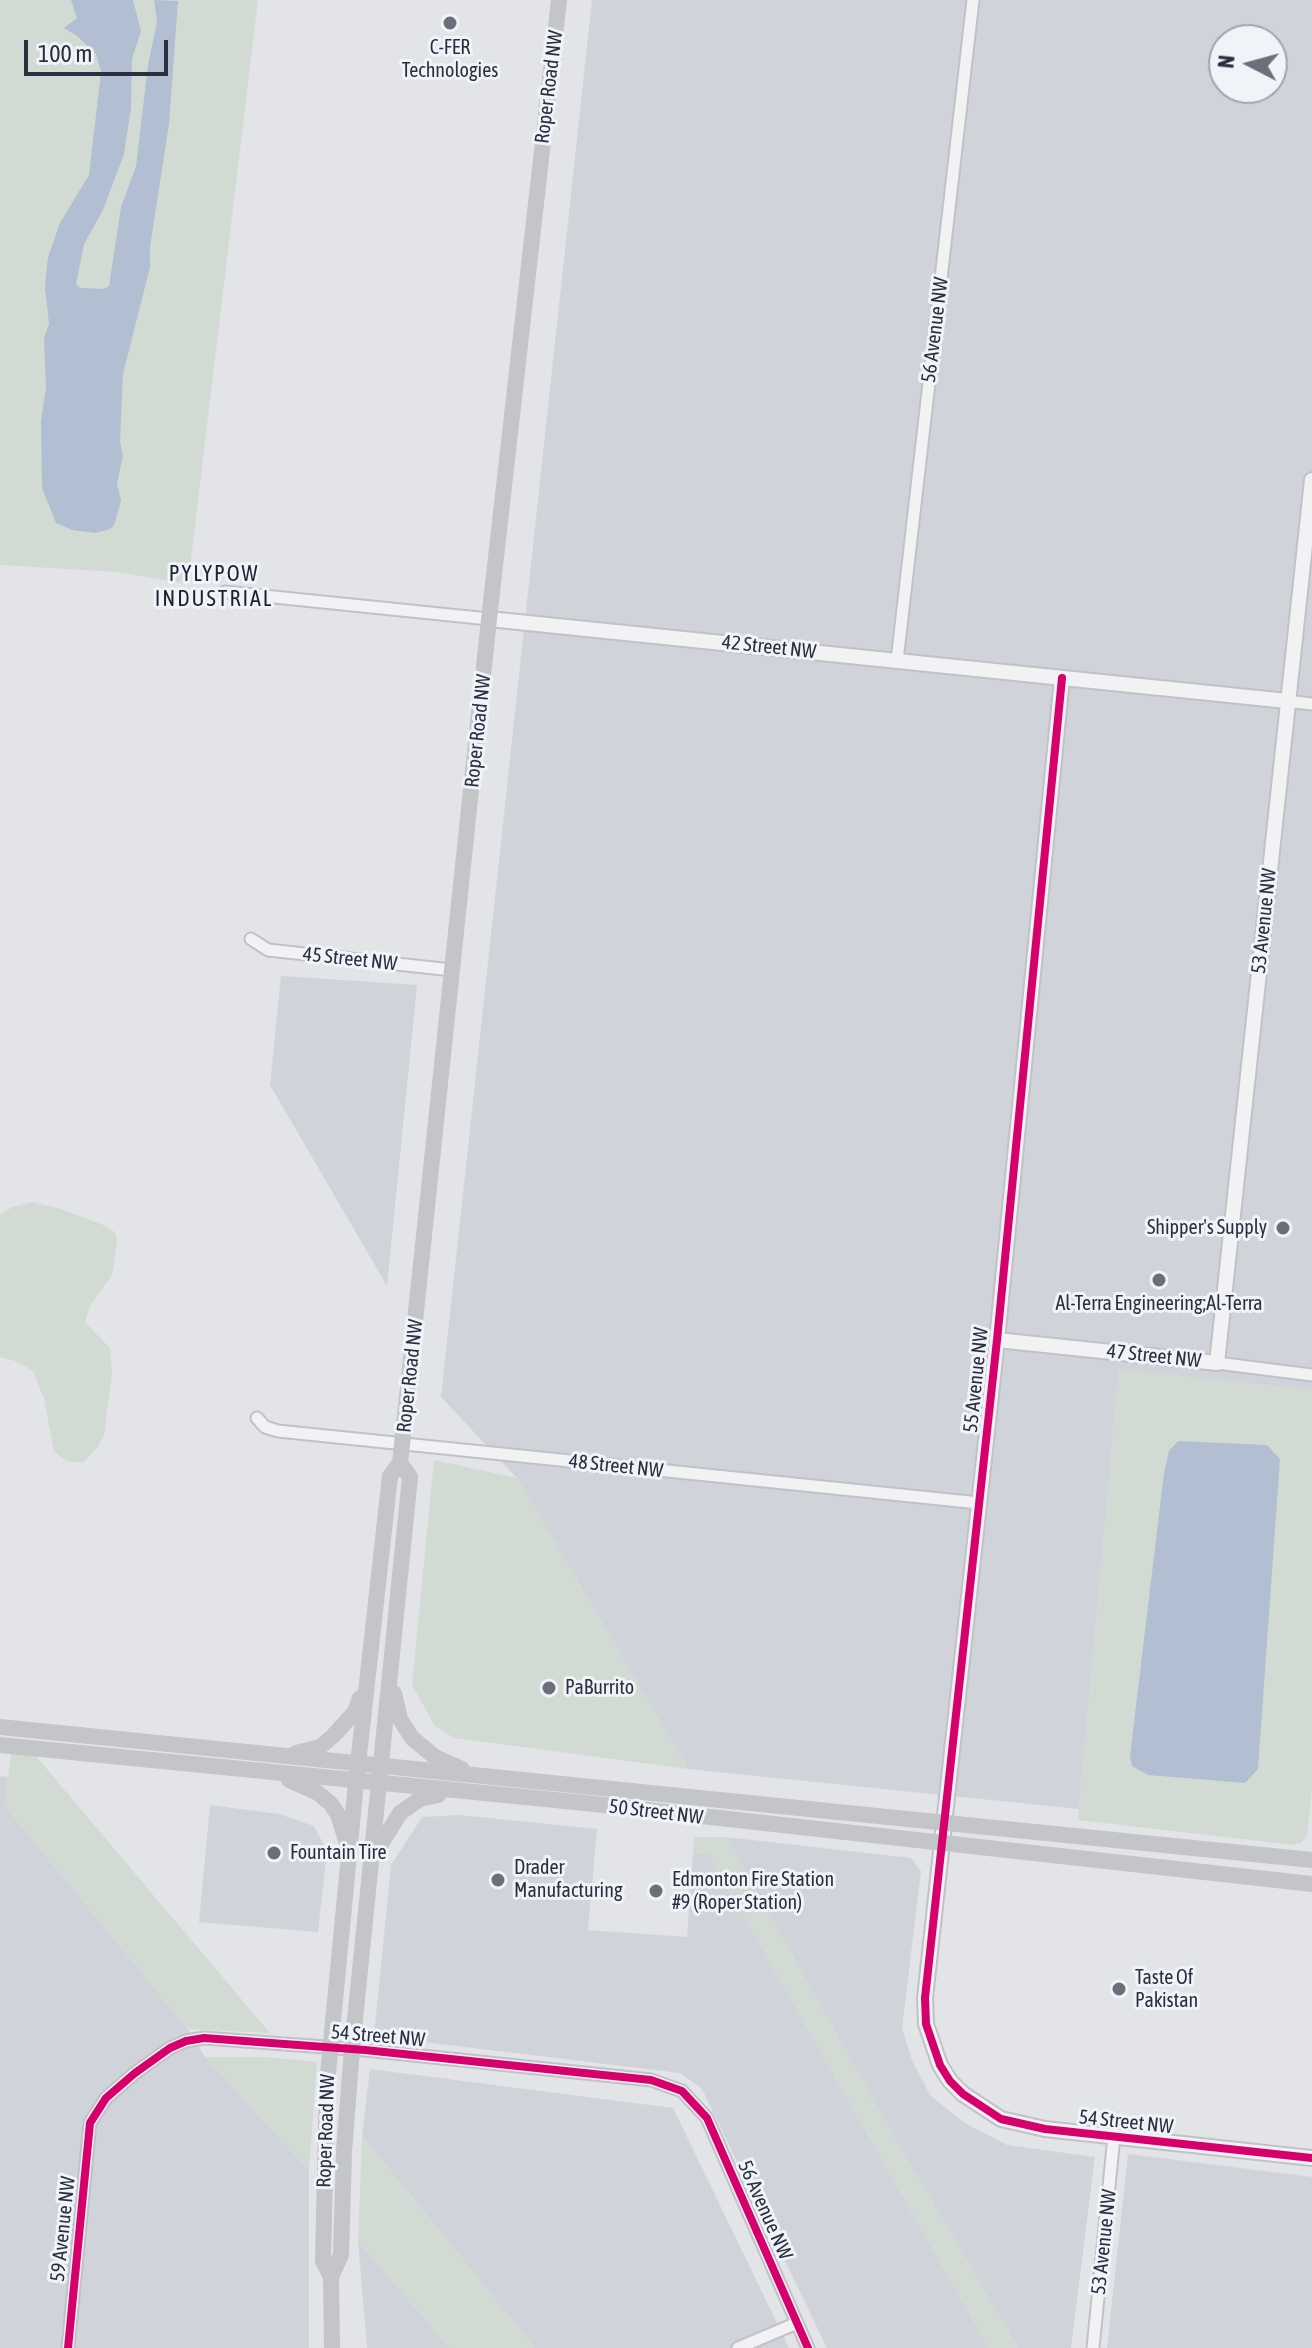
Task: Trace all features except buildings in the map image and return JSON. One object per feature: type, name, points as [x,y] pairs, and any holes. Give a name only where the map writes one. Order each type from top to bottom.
[{"type":"main road","name":"Roper Road NW","points":[[331,2277],[323,2261],[326,2119],[349,1849],[390,1476],[400,1463],[489,619],[559,0]]},
{"type":"main road","name":"Roper Road NW","points":[[332,2348],[331,2277],[341,2255],[344,2151],[352,2049],[410,1477],[400,1463]]},
{"type":"main road","points":[[391,1677],[400,1719],[412,1738],[435,1757],[478,1776]]},
{"type":"main road","points":[[277,1755],[320,1747],[333,1736],[355,1712],[367,1678]]},
{"type":"main road","name":"50 Street NW","points":[[0,1727],[1312,1860]]},
{"type":"main road","name":"50 Street NW","points":[[0,1745],[1144,1863],[1312,1884]]},
{"type":"main road","points":[[272,1773],[309,1788],[331,1804],[340,1819],[349,1849]]},
{"type":"main road","points":[[371,1865],[388,1830],[406,1808],[420,1799],[454,1792]]},
{"type":"main road","points":[[1144,1863],[1208,1862],[1298,1870],[1312,1867]]},
{"type":"street","name":"56 Avenue NW","points":[[897,661],[973,0]]},
{"type":"street","name":"53 Avenue NW","points":[[1217,1363],[1312,480]]},
{"type":"street","name":"42 Street NW","points":[[225,592],[1312,704]]},
{"type":"street","name":"55 Avenue NW","points":[[950,2081],[932,2044],[926,2024],[925,1998],[997,1340],[1062,678]]},
{"type":"street","name":"45 Street NW","points":[[251,939],[268,950],[452,970]]},
{"type":"street","name":"47 Street NW","points":[[997,1340],[1312,1375]]},
{"type":"street","name":"48 Street NW","points":[[257,1418],[265,1427],[278,1431],[979,1503]]},
{"type":"street","name":"54 Street NW","points":[[95,2114],[115,2089],[170,2048],[204,2038],[352,2049],[651,2080],[682,2091]]},
{"type":"street","name":"54 Street NW","points":[[950,2081],[963,2094],[1001,2119],[1022,2125],[1312,2158]]},
{"type":"street","name":"56 Avenue NW","points":[[682,2091],[707,2118],[808,2348]]},
{"type":"street","name":"59 Avenue NW","points":[[68,2348],[90,2123],[95,2114]]},
{"type":"street","name":"53 Avenue NW","points":[[1093,2348],[1114,2136]]},
{"type":"street","points":[[738,2348],[797,2323]]},
{"type":"shaded area","points":[[0,0],[258,0],[188,584],[117,572],[0,565]]},
{"type":"shaded area","points":[[592,0],[1312,0],[1312,1390],[1119,1370],[1079,1809],[688,1769],[517,1478],[441,1397]]},
{"type":"shaded area","points":[[281,976],[417,985],[387,1286],[270,1085]]},
{"type":"shaded area","points":[[32,1202],[103,1225],[115,1232],[117,1242],[112,1275],[90,1306],[85,1322],[110,1348],[112,1373],[104,1436],[83,1463],[66,1461],[54,1451],[44,1399],[33,1371],[0,1357],[0,1215],[12,1207]]},
{"type":"shaded area","points":[[1119,1369],[1312,1390],[1312,1790],[1307,1835],[1301,1843],[1293,1845],[1078,1820]]},
{"type":"shaded area","points":[[434,1460],[517,1478],[688,1769],[454,1738],[435,1726],[412,1685]]},
{"type":"shaded area","points":[[11,1753],[35,1755],[270,2033],[188,2029],[5,1806]]},
{"type":"shaded area","points":[[0,1776],[8,1777],[5,1806],[188,2029],[205,2057],[309,2170],[309,2348],[0,2348]]},
{"type":"shaded area","points":[[210,1805],[279,1814],[314,1826],[327,1851],[318,1932],[199,1922]]},
{"type":"shaded area","points":[[460,1815],[597,1829],[588,1930],[687,1937],[693,1854],[709,1854],[989,2348],[827,2348],[702,2089],[680,2073],[374,2036],[391,1865],[422,1817]]},
{"type":"shaded area","points":[[694,1837],[726,1837],[886,2123],[1018,2348],[989,2348],[709,1854],[693,1854]]},
{"type":"shaded area","points":[[726,1837],[911,1858],[921,1871],[902,2028],[912,2060],[930,2095],[963,2122],[1007,2145],[1095,2157],[1071,2348],[1018,2348],[886,2123]]},
{"type":"shaded area","points":[[205,2057],[266,2057],[317,2062],[309,2170]]},
{"type":"shaded area","points":[[370,2069],[673,2108],[789,2348],[535,2348],[362,2136]]},
{"type":"shaded area","points":[[362,2136],[535,2348],[450,2348],[358,2241]]},
{"type":"shaded area","points":[[1128,2154],[1312,2177],[1312,2348],[1107,2348]]},
{"type":"shaded area","points":[[358,2241],[450,2348],[367,2348]]},
{"type":"water","points":[[71,0],[133,0],[141,31],[132,59],[131,108],[124,154],[103,210],[84,244],[76,284],[80,288],[104,289],[109,286],[121,207],[136,166],[148,65],[157,22],[154,0],[178,1],[169,124],[150,247],[150,267],[123,374],[120,442],[123,456],[117,483],[121,501],[114,525],[95,533],[72,530],[56,523],[42,488],[41,421],[46,388],[44,338],[49,324],[45,287],[48,257],[60,223],[89,175],[101,72],[96,54],[64,28],[77,18]]},
{"type":"water","points":[[1178,1441],[1267,1445],[1280,1459],[1258,1769],[1245,1783],[1148,1775],[1132,1766],[1130,1756],[1164,1473],[1169,1451]]},
{"type":"cycle path","points":[[1062,678],[997,1340],[925,1998],[926,2024],[940,2065],[950,2081],[963,2094],[1001,2119],[1045,2129],[1312,2158]]},
{"type":"cycle path","points":[[68,2348],[90,2123],[106,2098],[135,2073],[170,2048],[204,2038],[365,2050],[651,2080],[682,2091],[707,2118],[808,2348]]},
{"type":"place","name":"C-FER Technologies","points":[[450,23]]},
{"type":"place","name":"Shipper's Supply","points":[[1283,1228]]},
{"type":"place","name":"Al-Terra Engineering;Al-Terra","points":[[1159,1280]]},
{"type":"place","name":"PaBurrito","points":[[549,1688]]},
{"type":"place","name":"Fountain Tire","points":[[274,1853]]},
{"type":"place","name":"Drader Manufacturing","points":[[498,1880]]},
{"type":"place","name":"Edmonton Fire Station #9 (Roper Station)","points":[[656,1891]]},
{"type":"place","name":"Taste Of Pakistan","points":[[1119,1989]]},
{"type":"district","name":"PYLYPOW INDUSTRIAL","points":[[214,586]]}]
